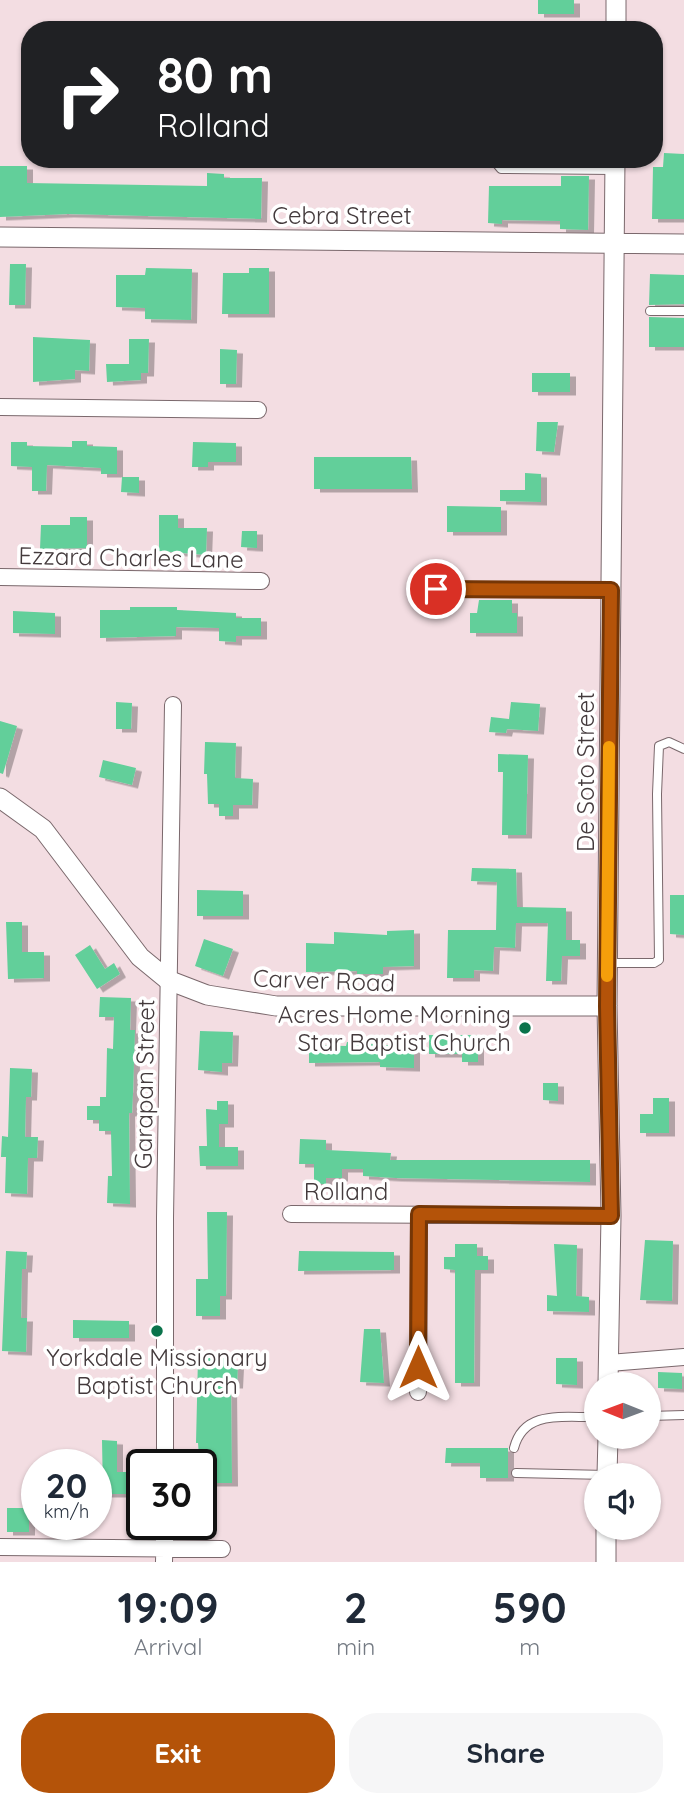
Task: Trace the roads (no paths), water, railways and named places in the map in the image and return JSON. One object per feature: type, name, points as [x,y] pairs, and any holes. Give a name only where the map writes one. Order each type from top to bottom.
[{"type":"street","points":[[616,0],[616,21]]},
{"type":"street","name":"De Soto Street","points":[[609,1372],[611,1216],[607,1006],[615,168]]},
{"type":"street","name":"Cebra Street","points":[[0,237],[684,244]]},
{"type":"street","points":[[0,407],[258,410]]},
{"type":"street","name":"Ezzard Charles Lane","points":[[0,578],[261,581]]},
{"type":"street","name":"Garapan Street","points":[[165,1449],[173,705]]},
{"type":"street","name":"Carver Road","points":[[0,798],[43,829],[123,938],[168,980],[207,995],[276,1006],[607,1006]]},
{"type":"street","name":"Rolland","points":[[291,1214],[611,1216]]},
{"type":"street","points":[[418,1392],[419,1214]]},
{"type":"street","points":[[609,1363],[684,1356]]},
{"type":"street","points":[[606,1540],[606,1562]]},
{"type":"street","points":[[0,1547],[164,1555],[222,1549]]},
{"type":"lane","points":[[500,168],[524,168]]},
{"type":"lane","points":[[650,311],[684,311]]},
{"type":"lane","points":[[436,589],[611,590]]},
{"type":"lane","points":[[608,963],[654,963],[659,960],[659,746],[669,742],[684,749]]},
{"type":"lane","points":[[662,1416],[684,1415]]},
{"type":"lane","points":[[514,1448],[519,1434],[536,1419],[584,1417]]},
{"type":"lane","points":[[516,1473],[584,1474]]},
{"type":"place","name":"Acres Home Morning Star Baptist Church","points":[[525,1028]]},
{"type":"place","name":"Yorkdale Missionary Baptist Church","points":[[157,1331]]}]
